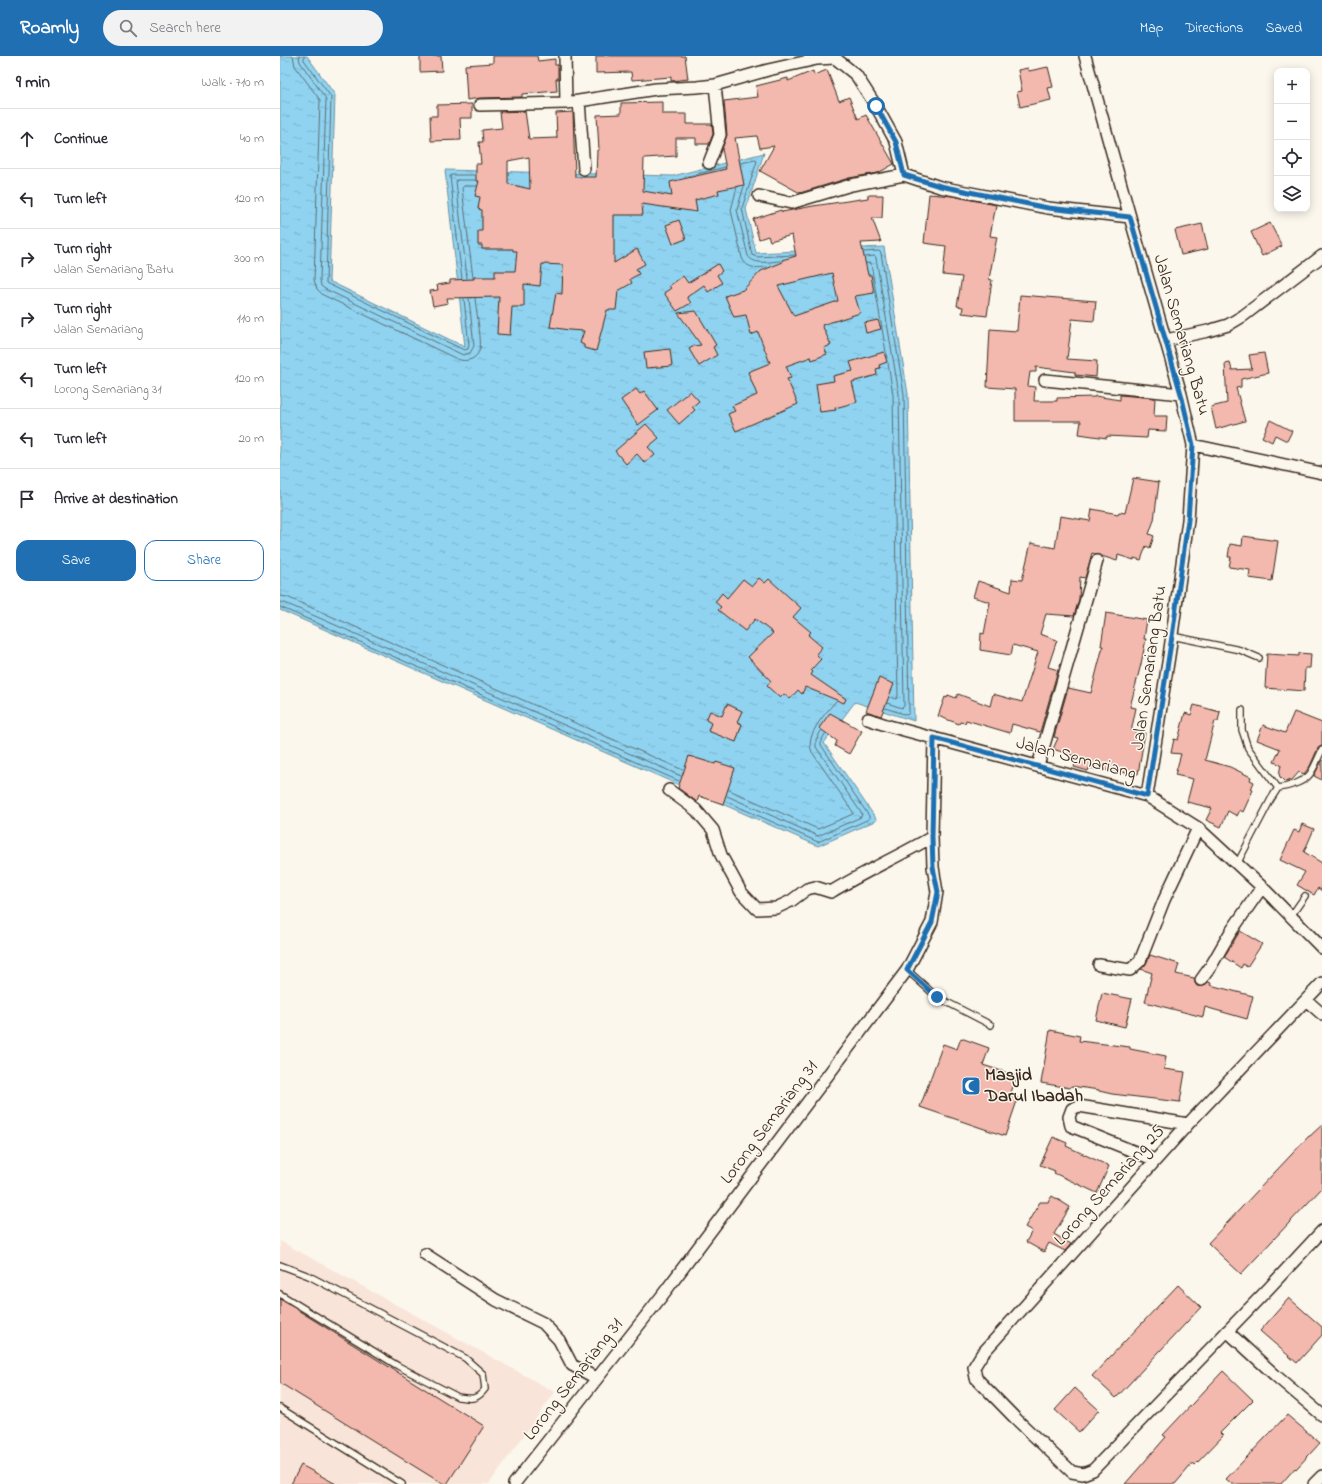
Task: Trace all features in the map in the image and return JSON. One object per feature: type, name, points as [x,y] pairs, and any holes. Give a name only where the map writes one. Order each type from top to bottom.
[{"type":"street","points":[[565,56],[566,103]]},
{"type":"street","name":"Jalan Semariang Batu","points":[[1085,56],[1181,394],[1193,445],[1188,520],[1172,636],[1147,796]]},
{"type":"street","points":[[480,105],[566,103],[656,89],[715,85],[768,70],[817,59],[835,58],[856,75],[876,106],[896,142],[904,175]]},
{"type":"street","points":[[709,163],[720,135],[715,85]]},
{"type":"street","points":[[579,101],[584,169]]},
{"type":"street","points":[[759,196],[791,203],[851,185],[904,175],[940,186],[1048,208],[1130,217]]},
{"type":"street","points":[[1166,340],[1228,325],[1243,316],[1322,256]]},
{"type":"street","points":[[1045,380],[1181,394]]},
{"type":"street","points":[[1193,445],[1322,473]]},
{"type":"street","points":[[1038,766],[1097,561]]},
{"type":"street","name":"Jalan Semariang","points":[[868,718],[889,726],[1147,796],[1198,828],[1262,887],[1322,948]]},
{"type":"street","name":"Lorong Semariang 31","points":[[514,1484],[665,1291],[907,970],[932,922],[938,892],[933,867],[932,837],[934,738]]},
{"type":"street","points":[[669,790],[696,810],[713,830],[721,855],[740,892],[757,909],[776,908],[791,901],[807,889],[815,887],[831,892],[932,837]]},
{"type":"street","points":[[1099,965],[1130,970],[1140,961],[1164,900],[1198,828]]},
{"type":"street","points":[[1201,980],[1230,933],[1262,887]]},
{"type":"street","name":"Lorong Semariang 25","points":[[1227,1331],[1093,1470],[1083,1474],[1072,1472],[1015,1418],[976,1378],[974,1367],[982,1354],[1155,1160],[1322,983]]},
{"type":"street","points":[[1306,1000],[1322,1014]]},
{"type":"street","points":[[1155,1160],[1071,1126],[1069,1117],[1072,1109],[1079,1106],[1188,1124]]},
{"type":"street","points":[[1322,1231],[1227,1331],[1276,1376],[1322,1415]]},
{"type":"street","points":[[425,1254],[496,1300],[543,1323],[559,1340],[572,1365],[596,1378]]},
{"type":"street","points":[[1314,1484],[1322,1476]]},
{"type":"lane","points":[[1172,636],[1240,650],[1259,658]]},
{"type":"lane","points":[[1242,710],[1242,730],[1248,748],[1278,788]]},
{"type":"lane","points":[[1278,788],[1285,788],[1305,779],[1311,774],[1322,750]]},
{"type":"lane","points":[[1236,864],[1278,788]]},
{"type":"lane","points":[[1291,916],[1306,896]]},
{"type":"lane","points":[[907,970],[937,997],[991,1025]]},
{"type":"lane","points":[[280,1264],[309,1276],[465,1358],[484,1374],[486,1388],[480,1396],[469,1399],[458,1397],[398,1366],[280,1294]]},
{"type":"lane","points":[[280,1408],[402,1484]]},
{"type":"shaded area","points":[[280,1241],[555,1392],[489,1484],[280,1484]]},
{"type":"water","points":[[280,56],[307,56],[335,95],[329,281],[465,347],[445,170],[673,176],[764,153],[746,209],[756,253],[884,247],[908,394],[914,721],[855,702],[824,743],[877,820],[818,846],[280,610]]},
{"type":"building","points":[[420,56],[441,56],[442,71],[420,72]]},
{"type":"building","points":[[493,56],[537,56],[538,61],[555,59],[555,65],[558,65],[558,79],[556,79],[557,91],[522,94],[522,97],[480,98],[467,100],[465,65],[493,63]]},
{"type":"building","points":[[596,56],[685,56],[688,79],[671,81],[671,77],[632,80],[631,72],[596,73]]},
{"type":"building","points":[[1048,67],[1053,87],[1048,88],[1051,100],[1020,107],[1017,92],[1022,91],[1018,70],[1028,68],[1029,71]]},
{"type":"building","points":[[827,70],[839,101],[849,97],[858,119],[866,115],[894,164],[878,173],[849,178],[800,193],[760,171],[774,146],[760,148],[757,136],[735,138],[744,185],[718,190],[719,194],[695,200],[697,212],[642,204],[643,215],[614,215],[614,263],[637,249],[645,264],[636,269],[639,274],[630,279],[632,283],[618,291],[616,310],[607,310],[596,351],[584,348],[584,345],[580,343],[584,331],[550,327],[556,293],[562,294],[563,265],[542,264],[540,286],[524,284],[524,307],[512,307],[510,335],[497,334],[499,297],[447,298],[448,303],[433,306],[430,291],[438,290],[437,285],[450,283],[450,280],[474,279],[474,277],[495,277],[495,271],[515,271],[517,251],[513,251],[513,249],[482,249],[482,245],[478,245],[478,231],[482,231],[482,210],[478,209],[480,197],[475,196],[479,181],[476,181],[476,164],[481,164],[479,142],[483,142],[482,130],[502,128],[500,112],[525,111],[529,139],[557,138],[556,113],[573,112],[575,177],[596,177],[597,150],[599,150],[597,115],[621,114],[621,103],[662,102],[662,114],[687,114],[687,124],[712,124],[713,134],[709,144],[696,144],[696,138],[676,138],[676,156],[644,158],[643,191],[672,196],[670,182],[726,169],[722,149],[727,135],[724,101],[758,97],[756,86],[788,78],[788,81],[813,71],[814,75]],"holes":[[[529,157],[530,189],[508,184],[508,161]]]},
{"type":"building","points":[[472,104],[472,118],[460,118],[461,140],[431,141],[430,116],[437,116],[437,105]]},
{"type":"building","points":[[929,194],[952,196],[996,205],[990,236],[997,237],[989,279],[992,280],[987,316],[962,313],[963,307],[957,306],[962,277],[943,275],[946,246],[924,243]]},
{"type":"building","points":[[868,195],[883,195],[882,218],[872,218],[881,242],[861,243],[868,275],[871,275],[874,293],[855,296],[860,313],[822,325],[831,345],[824,348],[827,354],[812,360],[811,357],[786,366],[791,378],[787,379],[798,404],[736,431],[728,414],[735,411],[732,406],[757,395],[748,372],[770,363],[758,332],[751,335],[746,315],[734,317],[725,296],[743,290],[761,271],[783,262],[782,260],[796,256],[792,235],[770,241],[768,236],[759,239],[753,219],[781,210],[782,212],[868,198]],"holes":[[[832,273],[838,301],[794,316],[778,286]]]},
{"type":"building","points":[[679,220],[686,239],[673,244],[666,225]]},
{"type":"building","points":[[1270,223],[1282,246],[1262,256],[1251,232]]},
{"type":"building","points":[[1202,224],[1208,249],[1181,255],[1175,230]]},
{"type":"building","points":[[718,264],[722,271],[717,275],[722,283],[708,292],[704,285],[687,297],[691,303],[677,311],[664,293],[671,288],[669,286],[683,276],[688,283]]},
{"type":"building","points":[[1020,295],[1096,301],[1094,321],[1072,319],[1067,359],[1097,361],[1096,377],[1075,375],[1075,372],[1036,367],[1036,372],[1030,372],[1028,386],[1035,387],[1034,401],[1057,401],[1057,398],[1095,396],[1120,400],[1120,395],[1155,398],[1154,416],[1167,416],[1166,431],[1148,430],[1147,438],[1107,436],[1107,438],[1079,434],[1081,421],[1015,421],[1015,389],[987,387],[990,329],[1017,331]]},
{"type":"building","points":[[696,311],[716,345],[713,347],[717,355],[699,366],[689,349],[694,346],[701,345],[678,313]]},
{"type":"building","points":[[878,320],[881,329],[866,333],[864,323]]},
{"type":"building","points":[[670,349],[672,366],[646,368],[644,352]]},
{"type":"building","points":[[884,352],[887,362],[879,365],[880,368],[876,369],[877,375],[852,382],[857,402],[835,408],[836,410],[820,412],[816,384],[834,381],[833,376],[853,371],[850,362]]},
{"type":"building","points":[[1264,353],[1268,373],[1241,379],[1241,387],[1236,388],[1245,421],[1216,429],[1211,407],[1227,403],[1225,364],[1230,363],[1232,370],[1252,369],[1249,355]]},
{"type":"building","points":[[636,389],[640,394],[644,391],[658,410],[638,425],[621,400]]},
{"type":"building","points":[[690,391],[699,401],[692,407],[695,410],[679,424],[667,410]]},
{"type":"building","points":[[1270,420],[1292,431],[1287,441],[1275,435],[1272,442],[1262,437]]},
{"type":"building","points":[[646,424],[659,438],[648,447],[655,455],[645,463],[637,454],[626,464],[615,451]]},
{"type":"building","points":[[1133,478],[1159,482],[1154,520],[1149,534],[1154,536],[1150,548],[1146,546],[1141,560],[1134,558],[1134,560],[1118,555],[1117,561],[1092,553],[1085,578],[1080,577],[1079,599],[1074,616],[1046,614],[1040,634],[1057,640],[1048,667],[1058,670],[1040,732],[1012,724],[1010,733],[966,720],[965,723],[960,722],[959,724],[938,716],[945,697],[947,698],[948,695],[956,698],[958,694],[990,706],[993,694],[1022,702],[1038,652],[1013,645],[1011,655],[980,650],[981,633],[984,634],[990,602],[973,597],[978,581],[1011,592],[1012,579],[1022,580],[1031,543],[1055,548],[1060,516],[1090,521],[1092,509],[1118,514],[1119,512],[1125,513]]},
{"type":"building","points":[[1243,536],[1278,541],[1272,581],[1249,578],[1250,570],[1229,567],[1231,557],[1228,557],[1230,544],[1242,546]]},
{"type":"building","points":[[759,578],[765,583],[769,579],[801,608],[793,617],[811,632],[808,635],[822,647],[816,654],[821,659],[811,670],[813,672],[811,675],[846,699],[844,703],[805,687],[802,694],[798,690],[790,699],[784,694],[780,698],[767,686],[771,681],[748,657],[773,633],[755,619],[745,631],[718,610],[721,607],[715,602],[722,593],[727,598],[743,579],[752,586]]},
{"type":"building","points":[[1106,613],[1147,620],[1144,639],[1146,639],[1130,707],[1136,708],[1132,731],[1145,733],[1138,774],[1089,768],[1088,771],[1074,767],[1077,757],[1053,749],[1058,738],[1054,737],[1068,688],[1091,693],[1103,646],[1101,646]]},
{"type":"building","points":[[1299,653],[1311,654],[1310,668],[1305,668],[1304,691],[1265,688],[1267,654],[1299,656]]},
{"type":"building","points":[[879,678],[894,684],[881,716],[866,711]]},
{"type":"building","points":[[727,704],[742,711],[737,722],[742,724],[736,742],[708,731],[711,723],[706,720],[710,711],[722,716]]},
{"type":"building","points":[[1194,705],[1220,712],[1218,721],[1215,721],[1205,760],[1230,767],[1251,777],[1250,780],[1254,782],[1251,789],[1253,790],[1243,812],[1240,810],[1237,816],[1228,811],[1221,827],[1206,820],[1212,808],[1187,802],[1193,779],[1175,775],[1181,754],[1171,753],[1174,739],[1178,740],[1185,713],[1191,715]]},
{"type":"building","points":[[1294,712],[1322,723],[1322,746],[1318,748],[1310,766],[1304,774],[1299,772],[1292,780],[1285,782],[1279,774],[1281,765],[1274,762],[1280,749],[1257,740],[1263,725],[1285,733]]},
{"type":"building","points":[[830,713],[862,731],[849,754],[835,746],[837,741],[819,728]]},
{"type":"building","points":[[689,756],[735,768],[723,804],[699,796],[697,802],[678,788]]},
{"type":"building","points":[[1322,760],[1322,780],[1314,776]]},
{"type":"building","points":[[1302,824],[1314,829],[1304,852],[1322,863],[1322,891],[1318,888],[1314,895],[1297,885],[1305,872],[1280,860],[1294,830],[1299,832]]},
{"type":"building","points":[[1240,931],[1262,944],[1247,967],[1243,964],[1241,968],[1224,957]]},
{"type":"building","points":[[1150,955],[1179,964],[1176,974],[1194,978],[1197,986],[1204,986],[1208,982],[1211,983],[1210,985],[1253,996],[1247,1019],[1205,1007],[1203,1017],[1145,1002],[1152,973],[1141,969],[1146,964]]},
{"type":"building","points":[[1102,993],[1132,999],[1125,1027],[1096,1020]]},
{"type":"building","points":[[1050,1030],[1080,1036],[1079,1041],[1130,1047],[1130,1049],[1166,1056],[1164,1069],[1185,1072],[1180,1102],[1112,1094],[1099,1090],[1071,1086],[1070,1088],[1041,1083]]},
{"type":"building","name":"Masjid Darul Ibadah","points":[[961,1038],[989,1048],[983,1065],[1017,1076],[1010,1095],[1018,1098],[1005,1136],[920,1107],[943,1044],[957,1049]]},
{"type":"building","points":[[1322,1125],[1322,1188],[1241,1274],[1208,1243],[1309,1136]]},
{"type":"building","points":[[1053,1137],[1067,1143],[1066,1146],[1109,1166],[1097,1193],[1054,1173],[1055,1171],[1040,1165]]},
{"type":"building","points":[[1052,1196],[1070,1207],[1054,1234],[1071,1244],[1065,1251],[1049,1243],[1044,1252],[1026,1242],[1032,1231],[1025,1227],[1040,1202],[1048,1202]]},
{"type":"building","points":[[1178,1285],[1201,1307],[1116,1398],[1092,1376]]},
{"type":"building","points":[[1289,1298],[1322,1327],[1322,1335],[1297,1363],[1260,1331]]},
{"type":"building","points":[[280,1299],[484,1426],[447,1484],[443,1484],[280,1383]]},
{"type":"building","points":[[1223,1371],[1253,1400],[1220,1433],[1223,1436],[1195,1465],[1193,1463],[1175,1484],[1125,1484],[1166,1437],[1163,1435]]},
{"type":"building","points":[[1075,1388],[1099,1410],[1079,1432],[1055,1410]]},
{"type":"building","points":[[1287,1415],[1320,1443],[1296,1469],[1295,1468],[1281,1484],[1232,1484],[1226,1479]]},
{"type":"building","points":[[301,1465],[336,1484],[291,1484]]},
{"type":"place","name":"Masjid Darul Ibadah","points":[[971,1086]]},
{"type":"route","points":[[876,106],[896,142],[904,175],[940,186],[1048,208],[1130,217],[1181,394],[1193,445],[1188,520],[1170,656],[1147,796],[934,738],[932,837],[933,867],[938,892],[932,922],[907,970],[937,997]]}]
